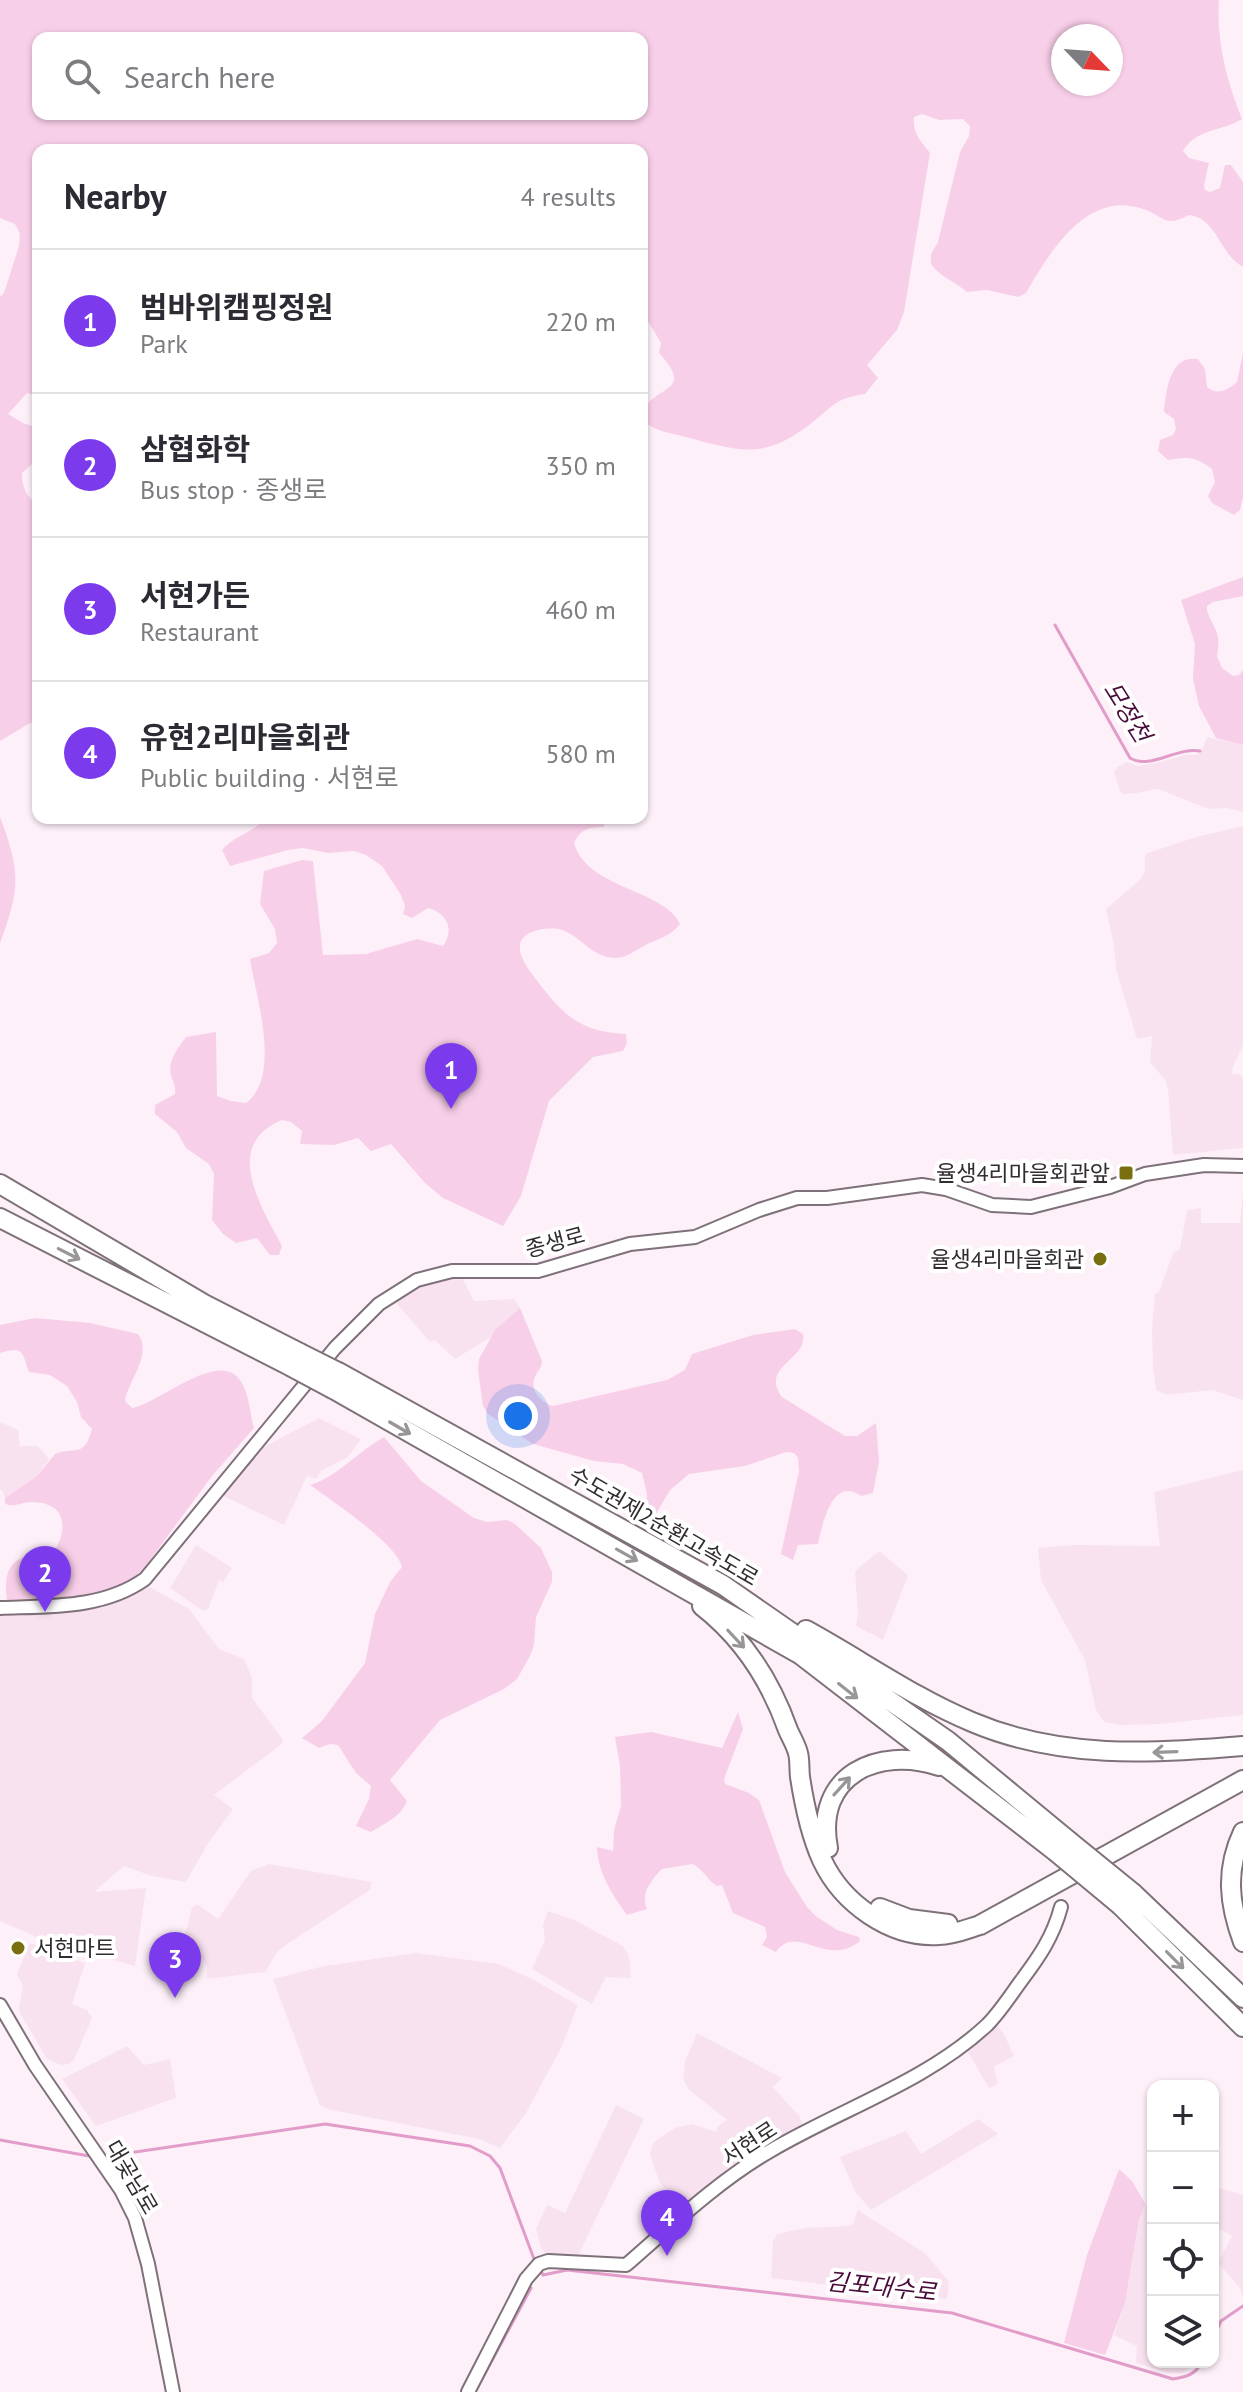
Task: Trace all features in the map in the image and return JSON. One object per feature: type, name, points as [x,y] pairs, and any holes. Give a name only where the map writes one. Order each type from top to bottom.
[{"type":"highway","name":"수도권제2순환고속도로","points":[[0,1184],[295,1360]]},
{"type":"highway","name":"수도권제2순환고속도로","points":[[0,1218],[335,1380],[723,1585],[948,1741],[1062,1846],[1243,1998]]},
{"type":"highway","name":"수도권제2순환고속도로","points":[[335,1380],[801,1655],[990,1800],[1062,1846]]},
{"type":"highway","points":[[656,1570],[713,1615],[744,1648],[770,1686],[798,1752],[800,1779],[809,1816],[827,1868],[846,1895],[881,1921],[898,1929],[940,1935],[980,1925],[1243,1780]]},
{"type":"highway","points":[[723,1585],[940,1707],[1006,1735],[1093,1752],[1174,1752],[1243,1746]]},
{"type":"highway","points":[[990,1800],[949,1769],[911,1759],[879,1761],[845,1780],[833,1795],[826,1812],[828,1850],[849,1884],[872,1903],[891,1913],[929,1923],[947,1924],[993,1912],[1243,1769]]},
{"type":"highway","points":[[1243,1832],[1230,1874],[1230,1895],[1243,1942]]},
{"type":"highway","name":"수도권제2순환고속도로","points":[[1126,1899],[1243,2027]]},
{"type":"street","name":"종생로","points":[[0,1608],[90,1602],[118,1595],[145,1579],[335,1348],[379,1304],[417,1280],[452,1271],[538,1271],[630,1244],[695,1237],[797,1198],[827,1198],[922,1185],[946,1189],[992,1205],[1031,1207],[1082,1195],[1145,1174],[1204,1165],[1243,1166]]},
{"type":"street","name":"서현로","points":[[468,2392],[526,2279],[539,2264],[559,2260],[626,2265],[747,2165],[804,2132],[870,2100],[956,2049],[989,2022],[1043,1952],[1061,1907]]},
{"type":"street","name":"대곶남로","points":[[0,2005],[35,2065],[115,2181],[135,2218],[146,2253],[173,2392]]},
{"type":"shaded area","points":[[0,0],[1219,0],[1219,30],[1224,61],[1242,119],[1202,134],[1183,151],[1189,158],[1209,163],[1205,190],[1210,192],[1220,188],[1225,165],[1231,165],[1243,182],[1243,267],[1199,218],[1189,215],[1170,221],[1143,209],[1123,205],[1104,208],[1072,228],[1046,260],[1026,293],[1018,297],[987,290],[967,292],[931,264],[931,254],[938,242],[960,152],[969,136],[970,126],[963,119],[939,120],[922,114],[914,117],[916,133],[930,153],[904,312],[897,330],[867,365],[878,378],[865,394],[836,403],[796,434],[781,442],[752,449],[722,446],[668,433],[648,424],[648,405],[672,384],[674,377],[659,353],[661,343],[648,321],[648,144],[32,144],[32,394],[27,393],[8,414],[32,426],[32,464],[22,473],[26,491],[32,500],[32,722],[0,741],[0,297],[19,246],[20,234],[15,224],[0,218]]},
{"type":"shaded area","points":[[1243,353],[1243,497],[1240,510],[1234,515],[1212,503],[1208,496],[1215,482],[1212,469],[1191,458],[1168,460],[1158,451],[1160,440],[1173,435],[1176,429],[1174,419],[1164,412],[1169,383],[1176,367],[1189,359],[1198,359],[1205,369],[1207,387],[1222,391],[1237,382]]},
{"type":"shaded area","points":[[1243,577],[1243,596],[1213,602],[1207,606],[1207,611],[1217,633],[1217,656],[1222,668],[1233,676],[1243,670],[1243,745],[1216,738],[1199,706],[1193,679],[1195,644],[1181,600]]},
{"type":"shaded area","points":[[1207,737],[1243,745],[1243,812],[1203,807],[1158,789],[1124,794],[1120,791],[1114,772],[1117,767],[1127,762],[1138,766],[1197,755]]},
{"type":"shaded area","points":[[0,817],[12,852],[15,880],[11,908],[0,943]]},
{"type":"shaded area","points":[[259,824],[605,824],[585,830],[576,839],[574,843],[582,858],[609,880],[659,903],[680,924],[667,935],[616,958],[600,955],[569,933],[557,929],[537,930],[522,940],[520,949],[524,963],[563,1011],[584,1025],[626,1034],[627,1043],[623,1051],[593,1057],[549,1101],[521,1196],[503,1226],[443,1198],[425,1183],[391,1144],[371,1151],[358,1138],[334,1145],[300,1144],[302,1131],[291,1122],[282,1120],[264,1131],[253,1145],[250,1161],[257,1196],[282,1246],[279,1255],[270,1255],[257,1238],[236,1243],[223,1234],[212,1220],[214,1174],[209,1164],[186,1148],[177,1132],[155,1114],[155,1105],[175,1094],[170,1070],[174,1054],[186,1037],[216,1032],[217,1096],[246,1103],[257,1091],[263,1074],[264,1035],[250,959],[269,953],[277,943],[275,929],[260,904],[264,871],[302,860],[313,861],[323,955],[366,954],[417,939],[443,946],[449,928],[435,910],[428,908],[412,918],[403,914],[405,906],[401,895],[382,866],[354,851],[328,853],[303,848],[230,866],[222,850]]},
{"type":"shaded area","points":[[1243,826],[1243,1045],[1232,1069],[1233,1075],[1239,1073],[1243,1079],[1243,1148],[1173,1155],[1168,1089],[1165,1080],[1150,1062],[1152,1036],[1137,1039],[1116,969],[1106,909],[1142,878],[1145,854]]},
{"type":"shaded area","points":[[1243,1192],[1243,1400],[1212,1390],[1166,1395],[1156,1390],[1153,1367],[1155,1294],[1159,1292],[1173,1253],[1180,1249],[1187,1210],[1201,1208],[1201,1223],[1240,1223]]},
{"type":"shaded area","points":[[444,1277],[462,1277],[474,1301],[514,1299],[520,1308],[491,1337],[455,1359],[435,1340],[430,1342],[391,1297],[402,1290]]},
{"type":"shaded area","points":[[520,1308],[542,1361],[534,1380],[534,1389],[542,1400],[553,1406],[667,1380],[685,1370],[692,1354],[753,1335],[795,1329],[803,1334],[803,1343],[776,1378],[782,1397],[845,1436],[857,1436],[876,1423],[879,1462],[873,1493],[861,1496],[851,1491],[836,1497],[826,1515],[818,1544],[798,1545],[793,1560],[781,1554],[799,1471],[798,1458],[794,1453],[786,1452],[745,1466],[689,1474],[670,1490],[653,1519],[645,1515],[647,1494],[642,1473],[623,1464],[594,1461],[533,1444],[488,1414],[483,1406],[479,1359],[495,1330]]},
{"type":"shaded area","points":[[35,1318],[90,1323],[138,1334],[143,1350],[125,1401],[132,1408],[204,1374],[230,1372],[243,1385],[254,1428],[212,1476],[130,1583],[104,1594],[8,1603],[6,1584],[12,1565],[22,1558],[54,1552],[61,1535],[62,1519],[53,1507],[44,1503],[8,1505],[5,1498],[37,1476],[55,1454],[82,1448],[92,1429],[81,1417],[77,1402],[67,1386],[50,1375],[29,1372],[18,1351],[0,1353],[0,1325]]},
{"type":"shaded area","points":[[319,1418],[361,1439],[348,1457],[321,1471],[316,1479],[307,1476],[284,1525],[215,1492],[250,1454]]},
{"type":"shaded area","points":[[0,1422],[18,1430],[20,1446],[38,1446],[49,1459],[37,1476],[5,1498],[0,1490]]},
{"type":"shaded area","points":[[384,1437],[421,1481],[474,1518],[487,1522],[507,1520],[515,1524],[541,1548],[552,1572],[552,1582],[536,1617],[534,1645],[517,1679],[504,1689],[440,1720],[390,1780],[407,1801],[404,1807],[371,1832],[356,1826],[369,1799],[371,1786],[356,1773],[338,1745],[319,1748],[302,1738],[322,1721],[365,1663],[375,1614],[390,1582],[402,1567],[397,1557],[376,1535],[310,1485],[330,1476]]},
{"type":"shaded area","points":[[1243,1470],[1243,1715],[1160,1724],[1120,1725],[1104,1722],[1096,1710],[1085,1660],[1041,1580],[1038,1548],[1160,1546],[1154,1492]]},
{"type":"shaded area","points":[[196,1545],[232,1568],[223,1582],[219,1580],[208,1609],[203,1611],[170,1588]]},
{"type":"shaded area","points":[[879,1551],[908,1575],[883,1640],[856,1626],[855,1571]]},
{"type":"shaded area","points":[[146,1585],[189,1609],[219,1649],[244,1659],[252,1678],[252,1698],[283,1740],[282,1744],[214,1795],[233,1809],[186,1882],[152,1876],[124,1866],[94,1892],[146,1888],[135,1966],[50,1943],[0,1921],[0,1611],[111,1602]]},
{"type":"shaded area","points":[[738,1712],[743,1729],[724,1779],[725,1784],[759,1800],[785,1872],[807,1907],[837,1930],[859,1937],[860,1941],[847,1948],[824,1949],[793,1942],[784,1944],[776,1952],[762,1945],[767,1937],[765,1927],[733,1913],[722,1885],[714,1884],[693,1864],[662,1869],[646,1893],[647,1909],[627,1915],[607,1883],[597,1847],[613,1851],[614,1830],[621,1806],[620,1766],[615,1737],[651,1732],[722,1748]]},
{"type":"shaded area","points":[[269,1864],[371,1882],[370,1890],[287,1944],[277,1952],[265,1972],[207,1979],[207,1966],[185,1935],[192,1908],[197,1904],[218,1919],[251,1871]]},
{"type":"shaded area","points":[[548,1911],[574,1920],[623,1946],[629,1956],[631,1978],[606,1977],[592,2004],[532,1969],[545,1940],[543,1925]]},
{"type":"shaded area","points":[[30,1943],[85,1963],[72,2004],[87,2010],[92,2018],[74,2060],[69,2064],[61,2065],[47,2059],[20,2013],[23,1986],[17,1974]]},
{"type":"shaded area","points":[[416,1953],[499,1964],[578,2005],[561,2048],[526,2113],[500,2148],[479,2139],[327,2109],[320,2105],[273,1979],[324,1966]]},
{"type":"shaded area","points":[[995,2022],[1014,2056],[994,2067],[998,2084],[989,2088],[966,2049]]},
{"type":"shaded area","points":[[697,2033],[782,2078],[773,2087],[800,2117],[803,2127],[682,2211],[660,2183],[650,2155],[651,2148],[655,2141],[675,2128],[692,2124],[716,2132],[718,2126],[727,2120],[689,2090],[683,2078],[685,2062]]},
{"type":"shaded area","points":[[127,2046],[144,2065],[170,2059],[176,2098],[96,2126],[62,2079]]},
{"type":"shaded area","points":[[616,2105],[644,2119],[578,2256],[548,2255],[541,2248],[536,2229],[547,2205],[565,2213]]},
{"type":"shaded area","points":[[978,2119],[998,2134],[871,2210],[856,2193],[840,2157],[906,2131],[921,2154]]},
{"type":"shaded area","points":[[1119,2169],[1132,2181],[1145,2203],[1139,2220],[1125,2303],[1105,2355],[1064,2343],[1087,2255]]},
{"type":"shaded area","points":[[1219,2188],[1243,2195],[1243,2298],[1240,2288],[1219,2264],[1232,2236],[1219,2229]]},
{"type":"shaded area","points":[[1145,2203],[1147,2366],[1136,2363],[1137,2346],[1114,2335],[1125,2303],[1139,2220]]},
{"type":"shaded area","points":[[858,2210],[926,2254],[949,2282],[947,2299],[771,2278],[773,2241],[777,2234],[805,2228],[848,2226],[853,2224]]},
{"type":"shaded area","points":[[1152,2368],[1189,2368],[1183,2373]]},
{"type":"waterway","name":"모정천","points":[[1055,625],[1130,758],[1146,761],[1200,751]]},
{"type":"waterway","points":[[108,2156],[325,2124],[470,2146],[490,2156],[500,2168],[534,2259]]},
{"type":"waterway","points":[[0,2140],[89,2156]]},
{"type":"waterway","name":"김포대수로","points":[[541,2271],[543,2275],[567,2270],[952,2313],[1173,2379],[1190,2375],[1198,2368]]},
{"type":"waterway","name":"김포대수로","points":[[475,2392],[531,2288]]},
{"type":"waterway","name":"김포대수로","points":[[1219,2325],[1243,2306]]},
{"type":"place","name":"범바위캠핑정원","points":[[451,1109]]},
{"type":"place","name":"율생4리마을회관앞","points":[[1126,1173]]},
{"type":"place","name":"율생4리마을회관","points":[[1100,1259]]},
{"type":"place","name":"삼협화학","points":[[45,1612]]},
{"type":"place","name":"서현마트","points":[[18,1948]]},
{"type":"place","name":"서현가든","points":[[175,1998]]},
{"type":"place","name":"유현2리마을회관","points":[[667,2256]]}]
